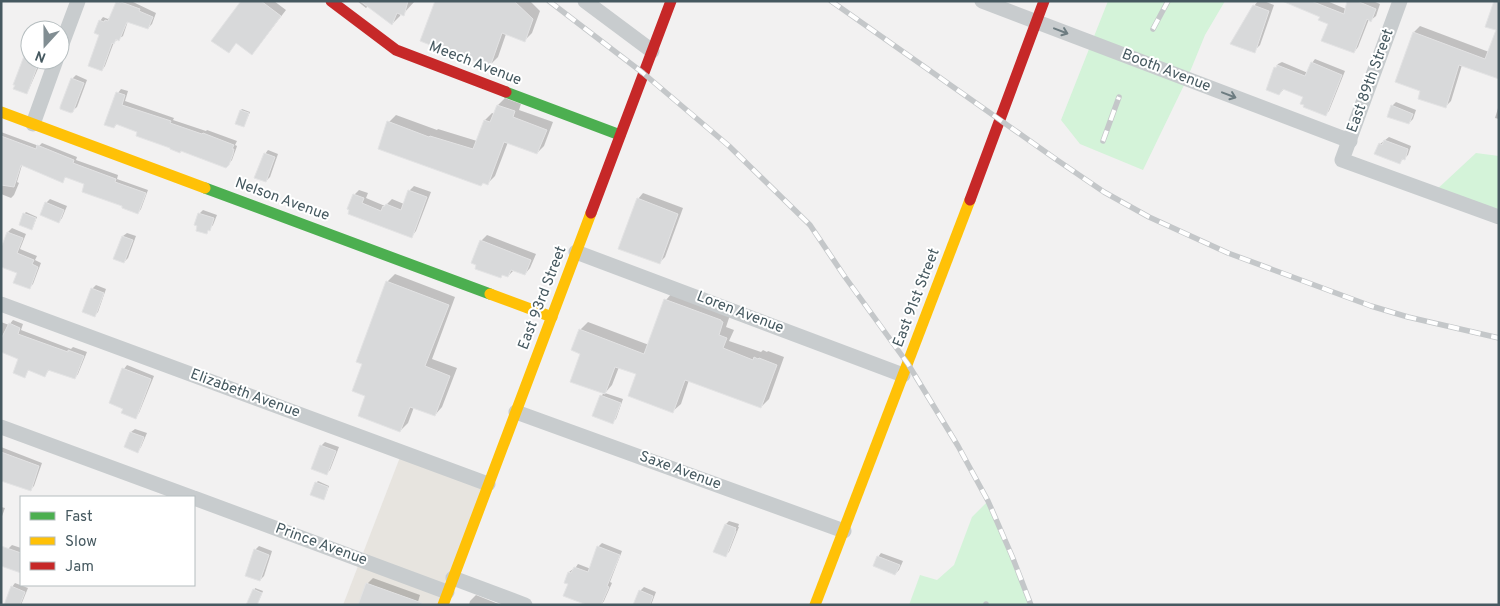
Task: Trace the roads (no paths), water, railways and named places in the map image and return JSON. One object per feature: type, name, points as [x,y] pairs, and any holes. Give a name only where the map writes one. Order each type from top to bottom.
[{"type":"street","points":[[70,22],[78,1]]},
{"type":"street","name":"Meech Avenue","points":[[330,1],[396,50],[620,135]]},
{"type":"street","points":[[585,1],[652,51]]},
{"type":"street","name":"East 93rd Street","points":[[445,598],[671,1]]},
{"type":"street","name":"Booth Avenue","points":[[982,1],[1350,141]]},
{"type":"street","name":"East 91st Street","points":[[816,605],[980,175],[1044,1]]},
{"type":"street","name":"East 89th Street","points":[[1400,1],[1342,160],[1499,218]]},
{"type":"street","points":[[33,124],[52,70]]},
{"type":"street","name":"Nelson Avenue","points":[[1,112],[552,317]]},
{"type":"street","name":"Loren Avenue","points":[[576,252],[903,375]]},
{"type":"street","name":"Elizabeth Avenue","points":[[1,304],[488,484]]},
{"type":"street","name":"Saxe Avenue","points":[[516,412],[844,531]]},
{"type":"street","name":"Prince Avenue","points":[[1,427],[187,496]]},
{"type":"street","name":"Prince Avenue","points":[[195,499],[445,598]]},
{"type":"street","points":[[453,578],[525,605]]},
{"type":"railway","points":[[549,1],[643,73],[729,146],[810,225],[908,364],[958,446],[988,501],[1031,605]]},
{"type":"railway","points":[[831,1],[1104,192],[1149,217],[1228,253],[1371,306],[1408,317],[1499,338]]},
{"type":"railway","points":[[1153,29],[1168,1]]},
{"type":"railway","points":[[1103,141],[1119,97]]}]
